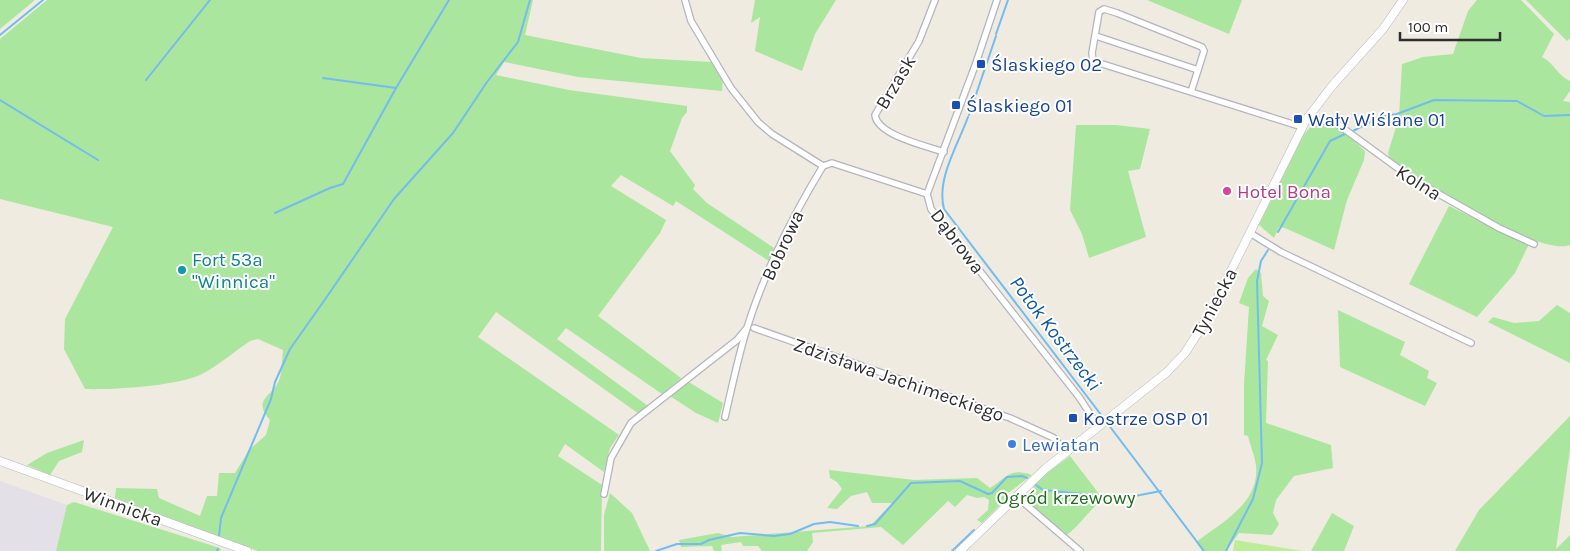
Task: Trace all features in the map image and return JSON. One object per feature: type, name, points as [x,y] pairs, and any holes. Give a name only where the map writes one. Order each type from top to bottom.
[{"type":"street","points":[[685,0],[691,21],[731,88],[758,122],[772,134],[823,166],[832,162],[927,194]]},
{"type":"street","name":"Brzask","points":[[935,0],[920,41],[875,115],[876,121],[883,130],[944,152]]},
{"type":"street","name":"Dąbrowa","points":[[997,0],[944,152],[927,194],[931,209],[1101,424]]},
{"type":"street","name":"Tyniecka","points":[[960,551],[1016,496],[1066,452],[1166,373],[1185,353],[1208,317],[1307,118],[1383,29],[1404,0]]},
{"type":"street","points":[[1190,92],[1204,51],[1202,47],[1117,13],[1104,9],[1099,12],[1096,16],[1096,36],[1092,59],[1097,64],[1302,128]]},
{"type":"street","points":[[1096,36],[1198,70]]},
{"type":"street","name":"Kolna","points":[[1307,118],[1336,123],[1414,180],[1499,228],[1534,244]]},
{"type":"street","name":"Bobrowa","points":[[725,416],[751,328],[780,243],[823,166]]},
{"type":"street","points":[[1250,233],[1273,245],[1281,252],[1471,343]]},
{"type":"street","name":"Bobrowa","points":[[604,494],[611,458],[622,435],[642,413],[751,328]]},
{"type":"street","name":"Zdzisława Jachimeckiego","points":[[751,328],[1010,418],[1054,438],[1066,452]]},
{"type":"street","name":"Winnicka","points":[[0,461],[247,551]]},
{"type":"street","points":[[1016,496],[1080,551]]},
{"type":"shaded area","points":[[0,481],[67,505],[56,551],[0,551]]},
{"type":"green space","points":[[0,0],[35,0],[0,29]]},
{"type":"green space","points":[[47,0],[533,0],[525,35],[641,58],[712,62],[723,78],[722,91],[578,77],[504,62],[496,75],[569,90],[687,106],[687,112],[682,118],[670,151],[695,185],[693,189],[707,203],[774,248],[769,261],[676,201],[673,206],[621,175],[611,186],[666,220],[660,233],[598,316],[681,378],[662,394],[566,328],[557,339],[648,406],[639,414],[496,312],[478,337],[619,435],[610,448],[604,472],[565,444],[558,456],[602,485],[601,551],[258,551],[115,498],[116,488],[157,489],[159,498],[200,516],[207,496],[217,496],[219,473],[235,473],[249,450],[266,435],[270,420],[265,413],[263,402],[277,385],[280,378],[283,350],[258,339],[250,341],[202,374],[191,378],[177,382],[145,386],[85,389],[64,349],[65,319],[113,227],[0,199],[0,39]]},
{"type":"green space","points":[[755,0],[836,0],[815,34],[802,71],[755,51],[760,17],[751,23]]},
{"type":"green space","points":[[1147,0],[1242,0],[1229,34]]},
{"type":"green space","points":[[1477,0],[1521,0],[1554,34],[1542,57],[1570,81],[1570,91],[1563,101],[1570,102],[1570,245],[1554,246],[1533,240],[1507,229],[1452,200],[1390,161],[1388,153],[1399,117],[1402,64],[1423,57],[1453,54],[1468,11]]},
{"type":"green space","points":[[1526,0],[1570,0],[1570,38],[1567,41]]},
{"type":"green space","points":[[1315,122],[1340,128],[1365,151],[1364,160],[1347,200],[1334,250],[1285,228],[1279,227],[1274,238],[1259,225],[1304,134]]},
{"type":"green space","points":[[1076,125],[1116,125],[1150,129],[1140,169],[1128,171],[1146,237],[1089,258],[1082,234],[1070,210]]},
{"type":"green space","points":[[1449,206],[1529,244],[1515,273],[1477,317],[1409,284]]},
{"type":"green space","points":[[1256,269],[1261,273],[1263,296],[1269,301],[1262,326],[1278,335],[1266,360],[1268,361],[1266,423],[1331,445],[1333,468],[1294,476],[1276,500],[1273,513],[1279,524],[1272,535],[1239,533],[1226,551],[1202,551],[1196,542],[1237,511],[1252,491],[1256,479],[1255,458],[1248,436],[1244,435],[1244,384],[1249,307],[1239,303],[1248,278]]},
{"type":"green space","points":[[1557,305],[1570,313],[1570,363],[1488,322],[1493,317],[1514,323],[1539,321]]},
{"type":"green space","points":[[1338,310],[1405,342],[1400,355],[1429,371],[1427,378],[1437,383],[1425,406],[1340,367]]},
{"type":"green space","points":[[687,381],[723,403],[718,423],[696,413],[670,396]]},
{"type":"green space","points":[[1570,416],[1570,449],[1556,549],[1570,535],[1570,551],[1455,551],[1479,510]]},
{"type":"green space","points":[[84,440],[82,452],[59,461],[50,475],[27,465],[47,453]]},
{"type":"green space","name":"Ogród krzewowy","points":[[1070,456],[1103,499],[1067,535],[1028,502],[1029,495],[1038,482]]},
{"type":"green space","points":[[829,470],[914,480],[977,478],[990,488],[1013,473],[1018,472],[1032,475],[1008,493],[1008,497],[982,523],[977,520],[988,510],[989,500],[984,497],[977,498],[967,495],[955,507],[948,501],[903,545],[881,527],[812,533],[813,542],[807,551],[762,551],[758,546],[743,546],[741,542],[721,545],[722,551],[714,551],[712,546],[681,547],[679,540],[718,533],[732,537],[870,526],[892,503],[872,503],[867,492],[851,496],[837,509],[827,508],[842,489],[837,482],[830,478]]},
{"type":"green space","points":[[610,493],[632,513],[650,551],[604,551],[604,515]]},
{"type":"green space","points":[[74,502],[220,548],[221,551],[56,551],[67,505]]},
{"type":"green space","points":[[1332,513],[1354,526],[1344,551],[1311,551]]},
{"type":"green space","points":[[1235,540],[1303,551],[1233,551]]},
{"type":"waterway","points":[[0,35],[43,0]]},
{"type":"waterway","points":[[146,80],[210,0]]},
{"type":"waterway","points":[[275,213],[343,184],[396,88],[449,0]]},
{"type":"waterway","points":[[219,536],[221,518],[290,349],[394,199],[453,133],[487,82],[518,42],[530,0]]},
{"type":"waterway","name":"Potok Kostrzecki","points":[[996,34],[1008,0]]},
{"type":"waterway","name":"Potok Kostrzecki","points":[[969,115],[996,36]]},
{"type":"waterway","points":[[323,78],[396,88]]},
{"type":"waterway","points":[[0,100],[98,160]]},
{"type":"waterway","points":[[1353,131],[1382,116],[1397,114],[1434,100],[1517,101],[1544,116],[1570,115]]},
{"type":"waterway","name":"Potok Kostrzecki","points":[[968,117],[945,174],[942,198],[944,209],[1105,420]]},
{"type":"waterway","points":[[1278,232],[1330,141],[1345,134]]},
{"type":"waterway","points":[[1226,551],[1253,499],[1262,463],[1257,281],[1261,261],[1268,250]]},
{"type":"waterway","name":"Potok Kostrzecki","points":[[1108,424],[1204,551]]},
{"type":"waterway","points":[[867,526],[875,524],[911,483],[960,481],[988,494],[992,493],[1007,477],[1022,476],[1027,478]]},
{"type":"waterway","points":[[1036,485],[1043,490],[1124,498],[1161,491]]},
{"type":"waterway","points":[[656,551],[677,544],[701,544],[709,540],[740,533],[774,536],[790,534],[814,524],[830,522],[858,526]]},
{"type":"waterway","points":[[952,551],[974,530]]},
{"type":"place","name":"Ślaskiego 02","points":[[981,64]]},
{"type":"place","name":"Ślaskiego 01","points":[[956,105]]},
{"type":"place","name":"Wały Wiślane 01","points":[[1298,119]]},
{"type":"place","name":"Hotel Bona","points":[[1227,191]]},
{"type":"place","name":"Fort 53a \"Winnica\"","points":[[182,270]]},
{"type":"place","name":"Kostrze OSP 01","points":[[1073,418]]},
{"type":"place","name":"Lewiatan","points":[[1012,444]]}]
